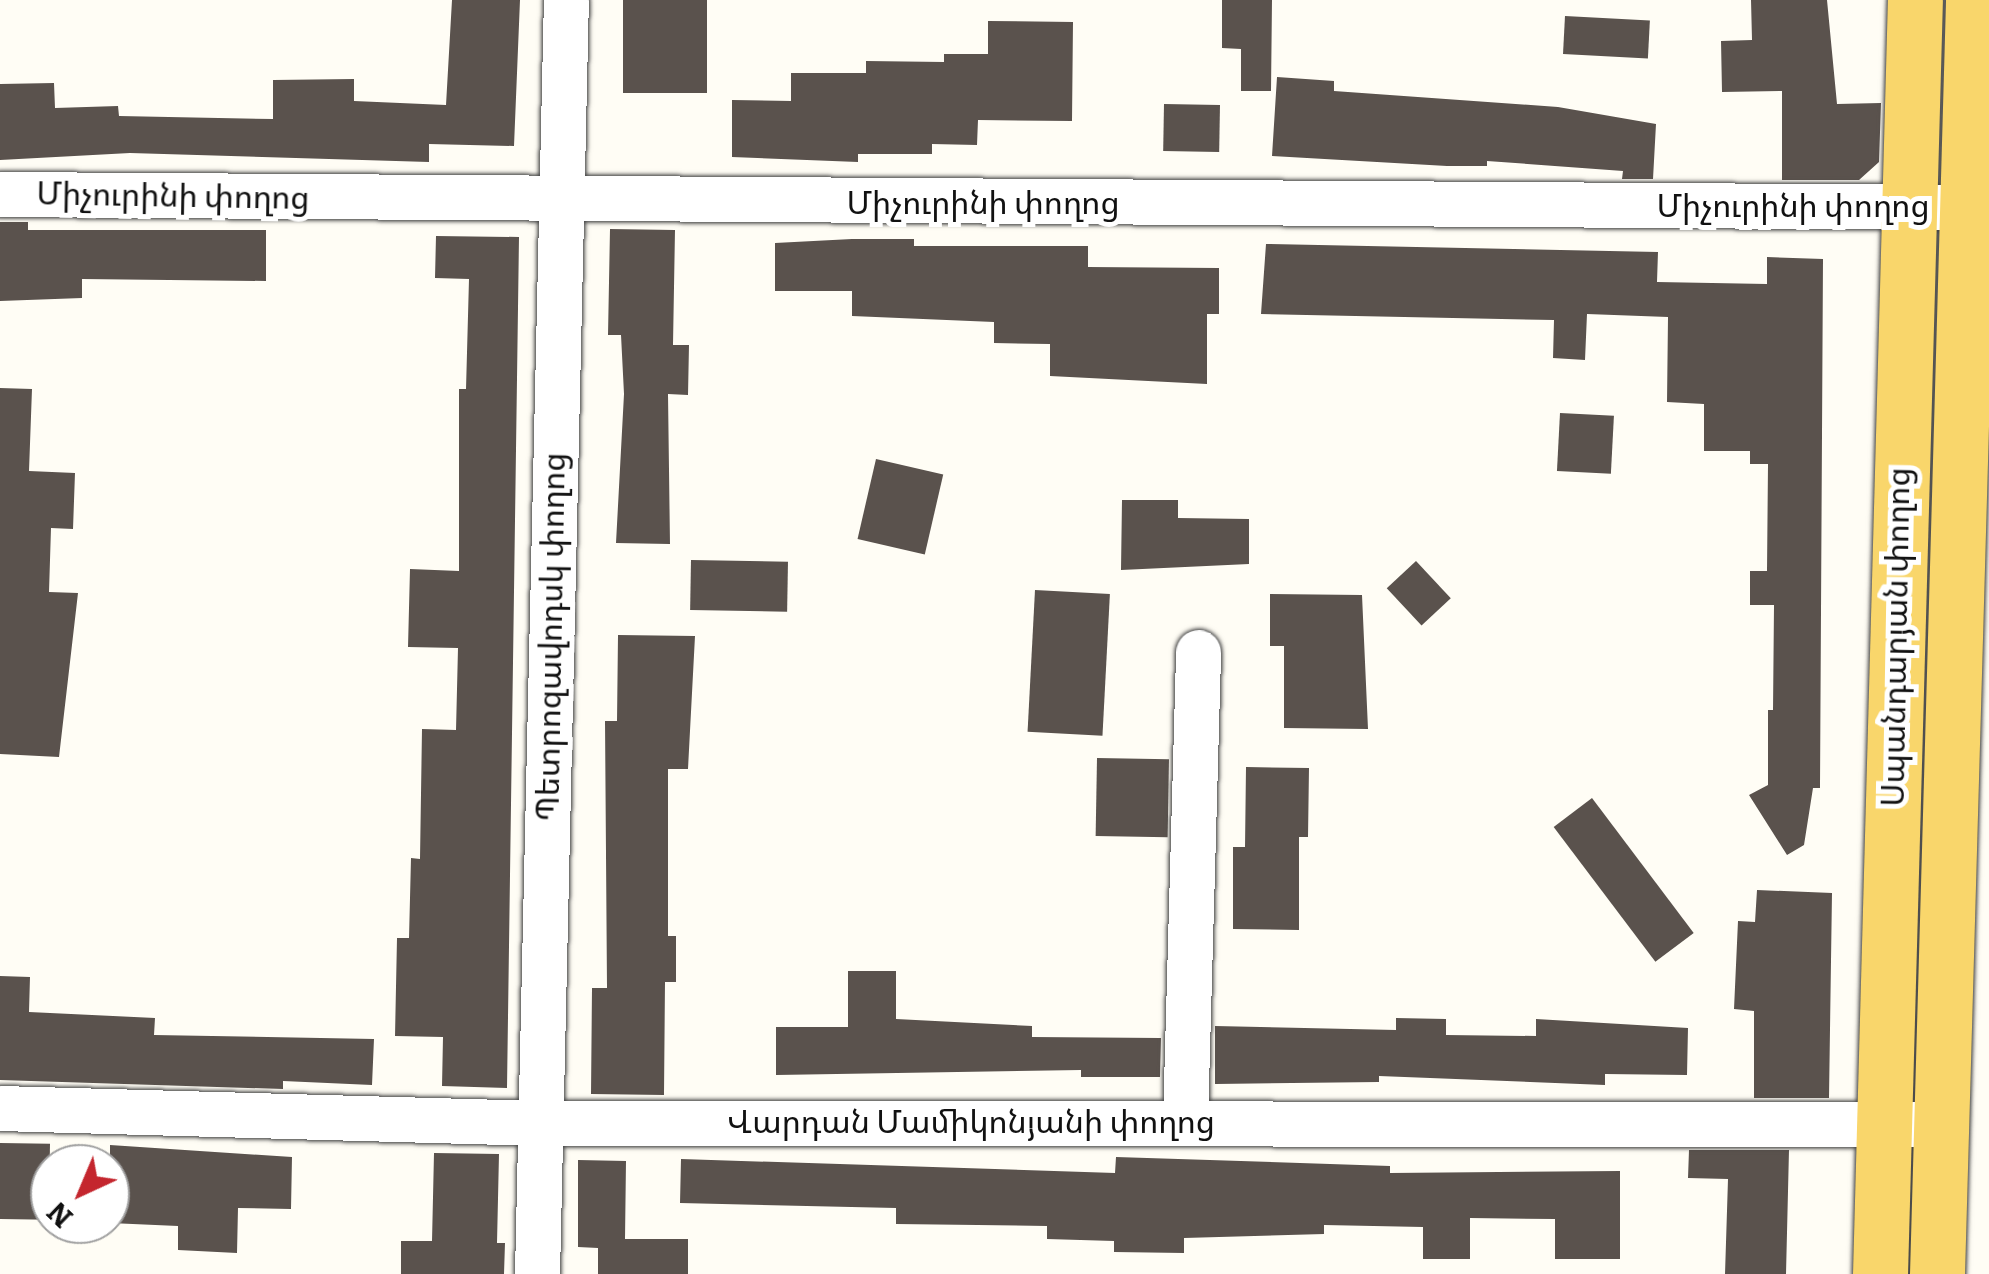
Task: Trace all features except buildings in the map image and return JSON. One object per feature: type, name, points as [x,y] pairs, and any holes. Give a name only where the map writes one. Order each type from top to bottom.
[{"type":"main road","name":"Սպանդարյան փողոց","points":[[1880,1274],[1905,207],[1915,0]]},
{"type":"main road","name":"Սպանդարյան փողոց","points":[[1937,1274],[1973,0]]},
{"type":"street","name":"Պետրոզավոդսկ փողոց","points":[[537,1274],[566,0]]},
{"type":"street","name":"Միչուրինի փողոց","points":[[0,194],[561,202],[1966,207]]},
{"type":"street","points":[[1185,1121],[1198,652]]},
{"type":"street","name":"Վարդան Մամիկոնյանի փողոց","points":[[0,1108],[540,1123],[1942,1124]]}]
